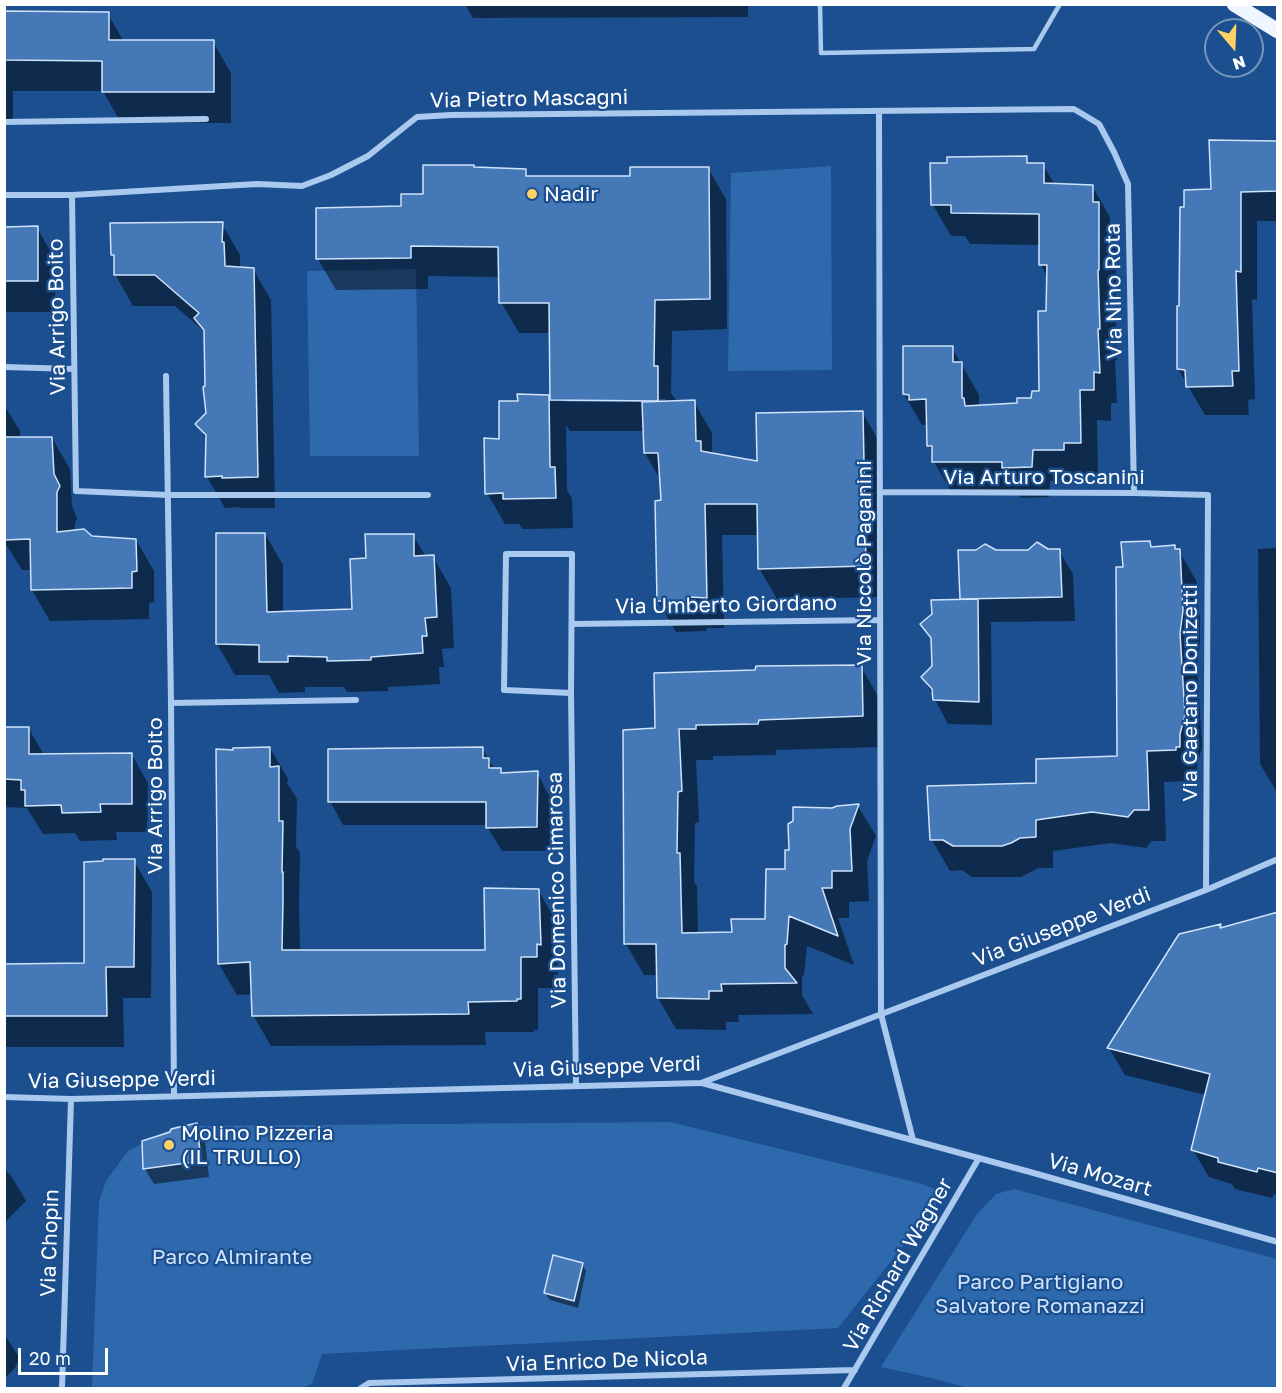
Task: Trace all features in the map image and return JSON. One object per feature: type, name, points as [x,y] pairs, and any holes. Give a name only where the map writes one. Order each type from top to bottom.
[{"type":"main road","points":[[1238,7],[1278,31]]},
{"type":"street","name":"Via Pietro Mascagni","points":[[4,195],[72,195],[257,184],[302,186],[331,175],[368,156],[417,117],[1074,110]]},
{"type":"street","name":"Via Nino Rota","points":[[1074,110],[1099,124],[1128,184],[1134,493]]},
{"type":"street","name":"Via Niccolò Paganini","points":[[879,111],[881,1014],[913,1140]]},
{"type":"street","points":[[4,122],[206,119]]},
{"type":"street","name":"Via Arrigo Boito","points":[[72,195],[76,491],[168,495],[428,495]]},
{"type":"street","points":[[4,367],[74,369]]},
{"type":"street","name":"Via Arrigo Boito","points":[[166,376],[174,1096]]},
{"type":"street","name":"Via Arturo Toscanini","points":[[880,492],[1208,495]]},
{"type":"street","name":"Via Gaetano Donizetti","points":[[1206,890],[1208,495]]},
{"type":"street","name":"Via Domenico Cimarosa","points":[[571,693],[504,690],[506,554],[573,554],[571,693],[576,1086]]},
{"type":"street","name":"Via Umberto Giordano","points":[[572,624],[880,620]]},
{"type":"street","points":[[171,704],[356,700]]},
{"type":"street","name":"Via Giuseppe Verdi","points":[[4,1097],[71,1099],[701,1083],[1206,890],[1278,859]]},
{"type":"street","name":"Via Mozart","points":[[701,1083],[980,1158],[1278,1242]]},
{"type":"street","name":"Via Chopin","points":[[62,1389],[71,1099]]},
{"type":"street","name":"Via Richard Wagner","points":[[844,1389],[980,1158]]},
{"type":"street","name":"Via Enrico De Nicola","points":[[361,1389],[369,1383],[855,1370]]},
{"type":"lane","points":[[820,4],[820,53],[1034,49],[1059,4]]},
{"type":"green space","points":[[831,166],[832,370],[728,371],[731,173]]},
{"type":"green space","points":[[416,269],[419,456],[310,456],[307,271]]},
{"type":"green space","name":"Parco Almirante","points":[[670,1122],[919,1183],[935,1189],[937,1203],[838,1328],[322,1354],[312,1384],[301,1388],[92,1388],[99,1201],[106,1181],[128,1151],[177,1126]]},
{"type":"green space","name":"Parco Partigiano Salvatore Romanazzi","points":[[1014,1189],[1277,1259],[1277,1388],[969,1388],[881,1367],[977,1214],[996,1194]]},
{"type":"building","points":[[4,11],[109,12],[109,40],[214,40],[214,92],[102,92],[102,61],[4,60]]},
{"type":"building","points":[[1209,140],[1278,141],[1278,191],[1241,192],[1241,272],[1236,271],[1239,371],[1232,371],[1233,386],[1186,387],[1185,370],[1177,369],[1180,207],[1184,207],[1184,190],[1211,189]]},
{"type":"building","points":[[1027,156],[1027,163],[1044,163],[1044,183],[1093,185],[1093,202],[1099,202],[1100,373],[1094,372],[1094,390],[1080,390],[1081,443],[1064,443],[1064,450],[1033,450],[1032,467],[1002,468],[1002,462],[932,462],[932,446],[927,446],[926,399],[909,400],[909,395],[903,394],[903,346],[953,346],[953,362],[962,362],[962,398],[964,398],[965,406],[1017,403],[1017,398],[1031,398],[1032,391],[1039,391],[1038,311],[1046,311],[1047,265],[1039,265],[1039,214],[951,213],[951,205],[931,205],[930,163],[947,163],[947,157]]},
{"type":"building","points":[[423,165],[474,165],[474,167],[526,169],[526,176],[630,176],[630,167],[709,167],[710,299],[655,300],[654,366],[658,366],[658,401],[550,400],[549,303],[499,303],[498,247],[411,246],[411,258],[316,259],[316,208],[401,206],[401,194],[423,194]]},
{"type":"building","points":[[223,222],[222,242],[224,242],[225,266],[254,268],[258,477],[205,477],[206,435],[195,424],[206,413],[203,387],[205,386],[204,330],[194,318],[199,313],[155,275],[114,275],[114,255],[111,255],[110,223]]},
{"type":"building","points":[[38,226],[38,281],[4,281],[4,227]]},
{"type":"building","points":[[517,394],[549,395],[550,467],[555,467],[556,498],[503,499],[503,493],[485,494],[484,438],[499,439],[499,401],[518,401]]},
{"type":"building","points":[[695,400],[696,441],[701,441],[701,451],[757,461],[756,413],[863,411],[866,566],[758,569],[757,504],[705,504],[707,598],[689,597],[689,601],[657,601],[655,501],[661,500],[658,453],[644,453],[642,402]]},
{"type":"building","points":[[4,437],[52,437],[54,474],[60,486],[57,492],[57,532],[84,529],[92,536],[136,539],[137,571],[132,572],[132,588],[31,590],[30,539],[4,540]]},
{"type":"building","points":[[216,533],[265,533],[267,612],[352,609],[350,559],[366,558],[365,534],[414,534],[414,556],[434,555],[437,617],[425,618],[427,636],[422,636],[423,653],[371,657],[371,660],[327,661],[327,657],[288,656],[288,662],[259,662],[259,645],[216,644]]},
{"type":"building","points":[[1150,541],[1151,547],[1175,545],[1175,549],[1180,549],[1183,611],[1180,633],[1185,715],[1180,734],[1180,747],[1176,747],[1176,750],[1147,751],[1149,810],[1134,810],[1128,817],[1092,812],[1036,820],[1036,837],[1020,838],[1002,846],[953,846],[943,840],[930,840],[927,786],[1036,783],[1036,759],[1117,756],[1116,567],[1123,567],[1121,542]]},
{"type":"building","points":[[1037,542],[1048,549],[1060,549],[1062,597],[960,599],[958,550],[976,550],[985,544],[996,550],[1028,550]]},
{"type":"building","points":[[978,599],[979,702],[933,700],[932,689],[921,677],[932,666],[931,638],[920,624],[932,614],[931,600]]},
{"type":"building","points":[[862,665],[863,716],[759,720],[758,724],[696,725],[696,729],[679,729],[682,791],[678,792],[677,853],[680,853],[682,933],[732,932],[731,919],[765,919],[766,869],[785,869],[785,850],[789,850],[788,824],[793,821],[793,807],[832,808],[859,804],[850,829],[852,871],[832,871],[832,888],[822,888],[838,936],[789,916],[785,968],[797,983],[721,984],[722,991],[709,991],[709,999],[657,998],[656,944],[624,944],[623,730],[655,728],[654,673],[755,670],[756,666]]},
{"type":"building","points":[[4,727],[29,727],[29,754],[132,753],[132,804],[100,804],[101,812],[62,813],[61,805],[25,806],[25,790],[21,790],[21,780],[4,779]]},
{"type":"building","points":[[270,747],[270,767],[279,766],[279,821],[283,821],[282,950],[485,950],[484,888],[539,889],[541,945],[537,944],[537,957],[521,957],[521,999],[468,1002],[469,1014],[252,1016],[250,962],[218,964],[216,749]]},
{"type":"building","points":[[483,747],[483,758],[489,758],[489,768],[501,768],[501,773],[538,771],[537,827],[486,828],[486,802],[328,802],[328,749]]},
{"type":"building","points":[[103,859],[135,859],[134,967],[106,967],[107,1016],[4,1016],[4,964],[84,963],[84,862],[103,861]]},
{"type":"building","points":[[1278,912],[1278,1173],[1258,1168],[1257,1172],[1218,1162],[1218,1158],[1191,1150],[1210,1074],[1107,1048],[1179,934],[1221,924],[1220,928]]},
{"type":"building","points":[[197,1123],[201,1161],[143,1169],[142,1141],[170,1132],[171,1129]]},
{"type":"building","points":[[553,1255],[583,1263],[574,1301],[544,1293]]},
{"type":"place","name":"Nadir","points":[[532,194]]},
{"type":"place","name":"Molino Pizzeria (IL TRULLO)","points":[[169,1145]]}]
